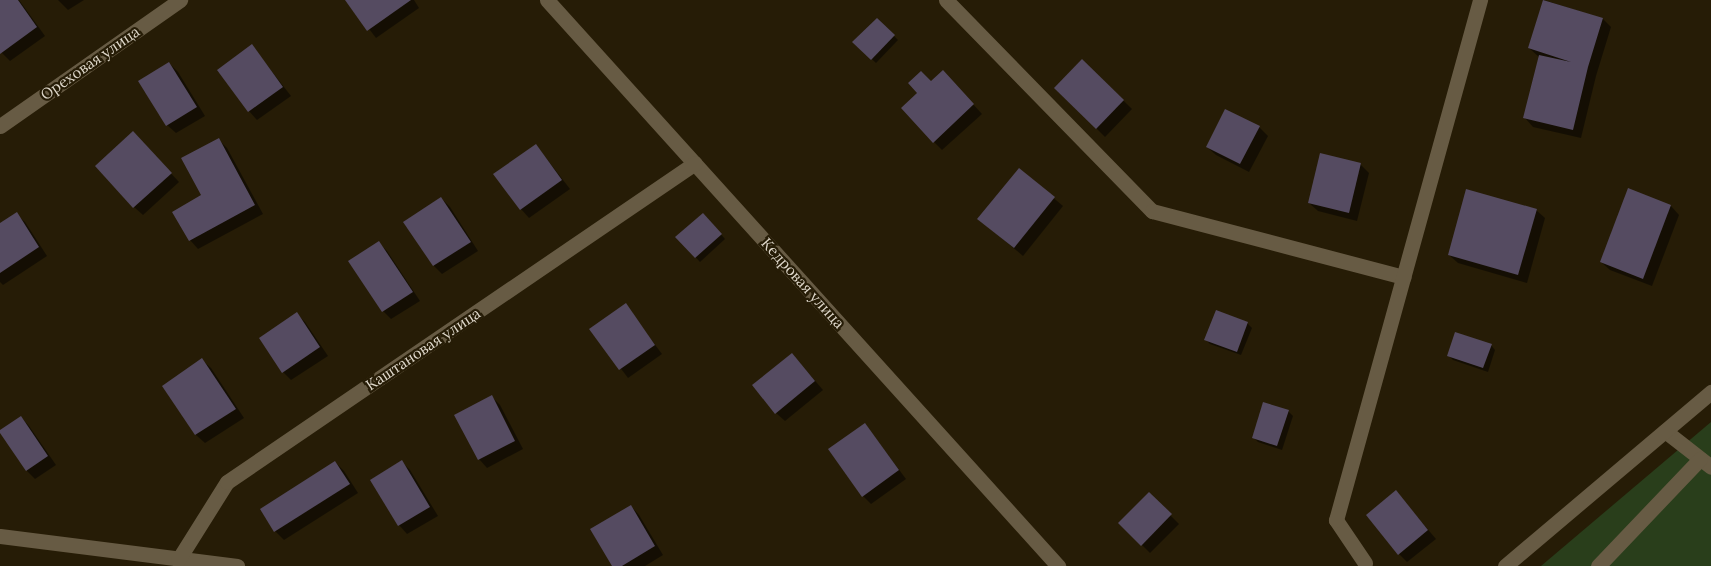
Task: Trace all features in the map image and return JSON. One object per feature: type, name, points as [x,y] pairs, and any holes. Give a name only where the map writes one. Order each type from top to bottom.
[{"type":"street","name":"Ореховая улица","points":[[0,126],[180,0]]},
{"type":"street","name":"Кедровая улица","points":[[547,0],[1058,566]]},
{"type":"street","points":[[946,0],[1152,211],[1403,277]]},
{"type":"street","points":[[1364,563],[1336,520],[1480,0]]},
{"type":"street","name":"Каштановая улица","points":[[178,560],[227,482],[695,163]]},
{"type":"street","points":[[1505,566],[1711,392]]},
{"type":"street","points":[[1598,566],[1706,463],[1664,431]]},
{"type":"street","points":[[0,536],[237,566]]},
{"type":"green space","points":[[1711,422],[1711,566],[1541,566]]},
{"type":"building","points":[[0,0],[18,0],[37,27],[0,54]]},
{"type":"building","points":[[345,0],[411,0],[367,31]]},
{"type":"building","points":[[1543,0],[1603,18],[1588,67],[1573,130],[1523,118],[1539,55],[1571,62],[1528,48]]},
{"type":"building","points":[[877,18],[895,35],[871,60],[852,42]]},
{"type":"building","points":[[252,44],[283,87],[248,112],[217,70]]},
{"type":"building","points":[[1082,59],[1124,100],[1096,129],[1054,88]]},
{"type":"building","points":[[169,62],[197,107],[166,126],[138,81]]},
{"type":"building","points":[[943,70],[974,104],[933,143],[901,108],[917,93],[908,83],[921,71],[931,81]]},
{"type":"building","points":[[1225,109],[1260,126],[1240,164],[1206,147]]},
{"type":"building","points":[[133,131],[172,173],[133,208],[95,166]]},
{"type":"building","points":[[219,138],[255,205],[189,241],[172,212],[201,195],[181,158]]},
{"type":"building","points":[[536,144],[562,180],[520,210],[493,174]]},
{"type":"building","points":[[1320,153],[1361,163],[1349,213],[1308,203]]},
{"type":"building","points":[[1019,168],[1055,197],[1014,248],[977,219]]},
{"type":"building","points":[[1628,188],[1671,205],[1643,279],[1600,262]]},
{"type":"building","points":[[1466,189],[1537,209],[1518,275],[1448,255]]},
{"type":"building","points":[[441,197],[471,242],[433,266],[403,222]]},
{"type":"building","points":[[17,212],[39,247],[0,273],[0,223]]},
{"type":"building","points":[[703,213],[722,234],[695,258],[675,237]]},
{"type":"building","points":[[379,241],[413,292],[382,312],[348,261]]},
{"type":"building","points":[[626,303],[655,345],[619,370],[589,329]]},
{"type":"building","points":[[1216,310],[1248,322],[1237,352],[1204,340]]},
{"type":"building","points":[[297,312],[320,347],[282,373],[259,338]]},
{"type":"building","points":[[1455,332],[1492,344],[1483,368],[1447,356]]},
{"type":"building","points":[[792,353],[815,381],[775,414],[752,385]]},
{"type":"building","points":[[202,358],[236,409],[195,435],[162,386]]},
{"type":"building","points":[[492,395],[515,441],[478,460],[454,415]]},
{"type":"building","points":[[1263,402],[1289,410],[1277,446],[1252,438]]},
{"type":"building","points":[[21,416],[48,456],[26,471],[0,433],[0,430]]},
{"type":"building","points":[[865,423],[899,470],[862,497],[828,449]]},
{"type":"building","points":[[402,460],[430,507],[398,526],[370,480]]},
{"type":"building","points":[[335,461],[350,484],[274,532],[260,509]]},
{"type":"building","points":[[1396,490],[1428,530],[1398,555],[1366,515]]},
{"type":"building","points":[[1149,492],[1172,514],[1141,546],[1118,523]]},
{"type":"building","points":[[631,505],[655,546],[622,566],[612,566],[590,529]]}]
